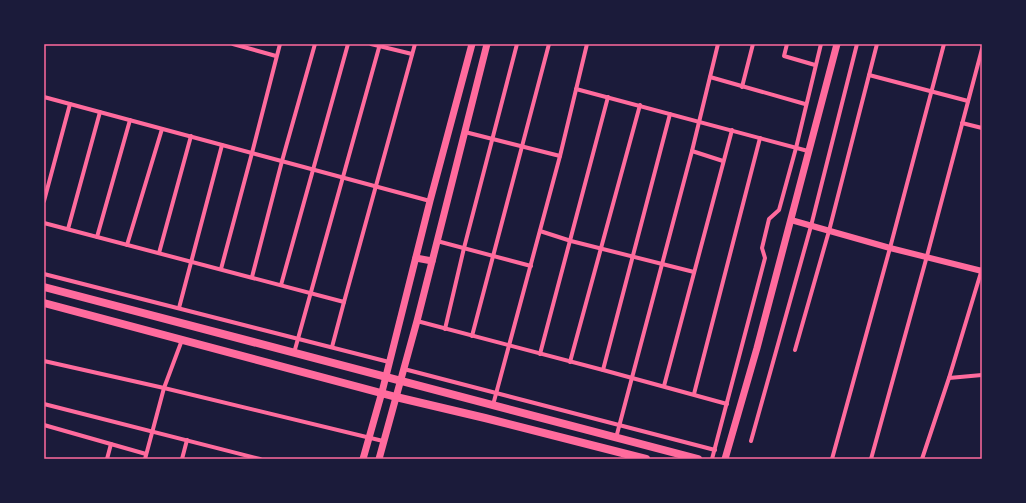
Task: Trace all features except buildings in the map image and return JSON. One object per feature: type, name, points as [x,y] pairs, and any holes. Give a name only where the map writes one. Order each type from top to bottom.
[{"type":"main road","points":[[363,459],[382,392],[430,201],[472,44]]},
{"type":"main road","points":[[379,459],[417,321],[487,44]]},
{"type":"main road","points":[[725,459],[791,220],[837,44]]},
{"type":"main road","points":[[468,60],[482,63]]},
{"type":"main road","points":[[416,258],[432,261]]},
{"type":"main road","points":[[44,287],[698,459]]},
{"type":"main road","points":[[44,303],[382,392],[396,397],[646,459]]},
{"type":"street","points":[[233,44],[276,56]]},
{"type":"street","points":[[221,269],[280,44]]},
{"type":"street","points":[[252,277],[282,161],[315,44]]},
{"type":"street","points":[[281,285],[348,44]]},
{"type":"street","points":[[371,44],[412,54]]},
{"type":"street","points":[[332,347],[415,44]]},
{"type":"street","points":[[445,329],[464,248],[517,44]]},
{"type":"street","points":[[472,336],[549,44]]},
{"type":"street","points":[[493,405],[560,156],[587,44]]},
{"type":"street","points":[[616,438],[692,151],[718,44]]},
{"type":"street","points":[[742,87],[753,44]]},
{"type":"street","points":[[787,44],[784,56],[815,65]]},
{"type":"street","points":[[712,459],[765,258],[762,248],[769,219],[779,210],[796,148],[821,44]]},
{"type":"street","points":[[751,441],[811,226],[857,44]]},
{"type":"street","points":[[795,350],[829,231],[877,44]]},
{"type":"street","points":[[832,459],[944,44]]},
{"type":"street","points":[[294,353],[380,45]]},
{"type":"street","points":[[871,459],[982,49]]},
{"type":"street","points":[[869,76],[968,101]]},
{"type":"street","points":[[710,77],[806,104]]},
{"type":"street","points":[[576,89],[808,151]]},
{"type":"street","points":[[44,96],[430,201]]},
{"type":"street","points":[[540,354],[608,97]]},
{"type":"street","points":[[44,201],[70,104]]},
{"type":"street","points":[[570,362],[640,105]]},
{"type":"street","points":[[68,229],[100,112]]},
{"type":"street","points":[[603,370],[670,114]]},
{"type":"street","points":[[97,237],[130,120]]},
{"type":"street","points":[[962,123],[982,128]]},
{"type":"street","points":[[127,245],[162,128]]},
{"type":"street","points":[[664,386],[732,130]]},
{"type":"street","points":[[465,132],[560,156]]},
{"type":"street","points":[[159,253],[190,136]]},
{"type":"street","points":[[694,394],[760,138]]},
{"type":"street","points":[[179,308],[222,145]]},
{"type":"street","points":[[692,151],[723,161]]},
{"type":"street","points":[[791,220],[890,248],[982,270],[950,378],[922,459]]},
{"type":"street","points":[[44,223],[344,302]]},
{"type":"street","points":[[540,231],[571,241],[694,272]]},
{"type":"street","points":[[437,241],[531,266]]},
{"type":"street","points":[[44,274],[389,362]]},
{"type":"street","points":[[417,321],[727,404]]},
{"type":"street","points":[[145,459],[164,388],[182,340]]},
{"type":"street","points":[[44,361],[164,388],[383,441]]},
{"type":"street","points":[[404,369],[715,450]]},
{"type":"street","points":[[950,378],[982,375]]},
{"type":"street","points":[[44,404],[260,459]]},
{"type":"street","points":[[44,426],[146,454]]},
{"type":"street","points":[[182,459],[187,440]]},
{"type":"street","points":[[107,459],[111,444]]}]
